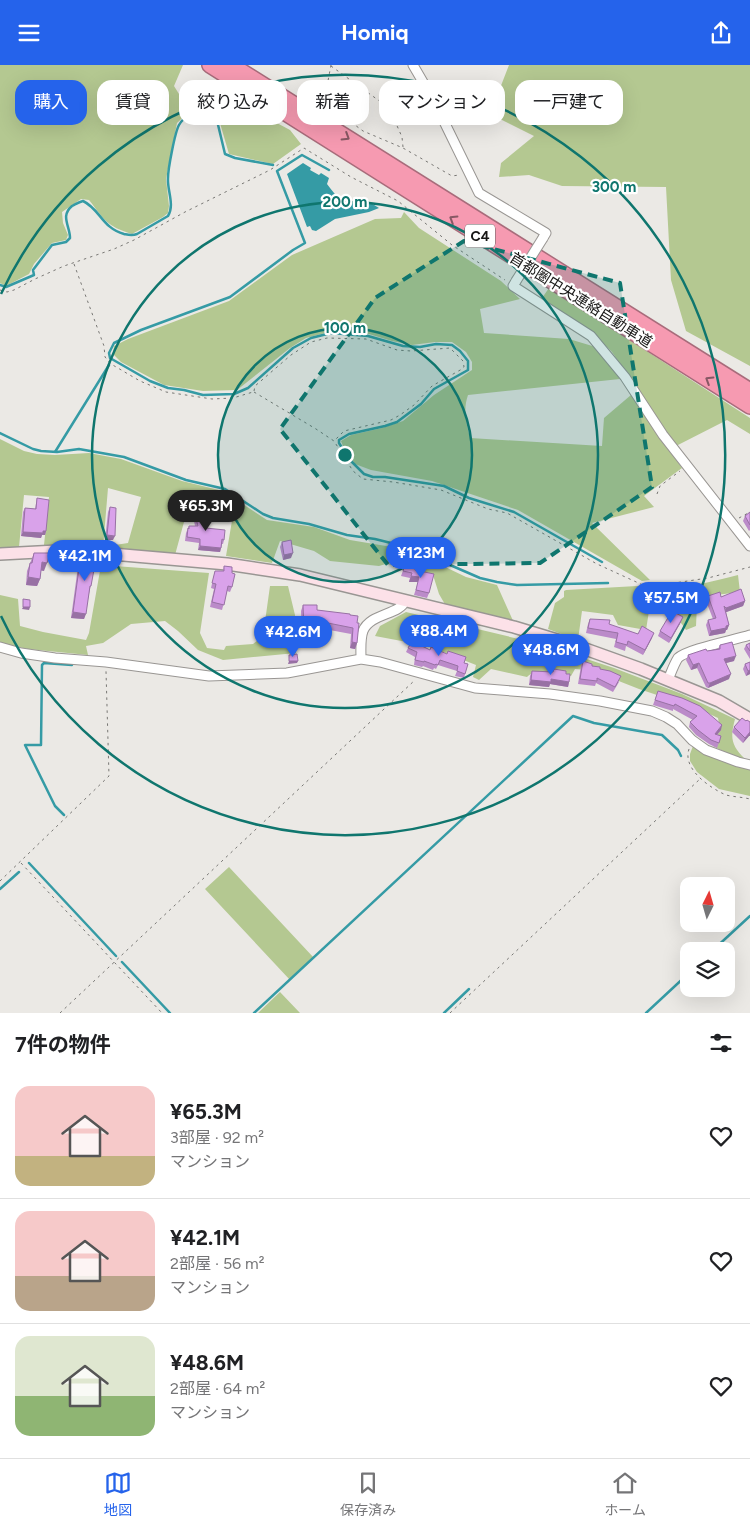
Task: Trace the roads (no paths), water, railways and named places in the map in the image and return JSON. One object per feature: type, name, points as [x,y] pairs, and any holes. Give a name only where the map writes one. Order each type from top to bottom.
[{"type":"highway","name":"首都圏中央連絡自動車道","points":[[210,65],[750,406]]},
{"type":"highway","name":"首都圏中央連絡自動車道","points":[[231,65],[750,391]]},
{"type":"street","points":[[414,65],[434,101],[479,193],[546,233],[513,282],[513,286],[591,336],[625,377],[663,435],[750,546]]},
{"type":"street","points":[[0,554],[57,551],[89,552],[227,564],[300,575],[544,635],[600,653],[668,680],[718,701],[750,719]]},
{"type":"street","points":[[361,659],[362,635],[368,623],[402,606],[405,601]]},
{"type":"street","points":[[668,680],[677,659],[682,655],[697,649],[750,635]]},
{"type":"street","points":[[0,647],[22,653],[55,658],[106,662],[209,676],[287,673],[361,659],[475,688],[550,694],[652,711],[677,724],[692,740],[706,750],[738,763],[750,765]]},
{"type":"water","points":[[303,163],[311,168],[310,170],[319,175],[321,173],[329,178],[327,184],[339,199],[347,202],[366,200],[379,208],[335,219],[316,231],[312,230],[310,226],[307,227],[287,174]]},
{"type":"waterway","points":[[0,285],[6,287],[34,275],[33,270],[52,245],[66,242],[70,238],[66,217],[68,210],[80,202],[83,201],[89,204],[111,227],[129,235],[137,234],[168,216],[171,207],[168,173],[177,129],[188,115],[197,107],[206,103],[209,102],[214,108],[225,154],[235,158],[273,165]]},
{"type":"waterway","points":[[329,170],[302,155],[277,171],[305,243],[230,297],[141,330],[114,343],[109,353],[110,358],[150,381],[168,388],[203,395],[234,394],[248,388],[293,348],[311,338],[331,333],[368,336],[403,346],[452,345],[468,361],[468,370],[434,389],[421,404],[397,422],[349,434],[339,440],[349,459],[364,474],[373,477],[385,477],[444,486],[469,498],[514,512],[602,562]]},
{"type":"waterway","points":[[55,452],[109,365]]},
{"type":"waterway","points":[[0,433],[41,451],[57,452],[79,449],[124,457],[186,480],[225,489],[263,514],[273,518],[309,524],[347,535],[375,539],[411,548],[480,578],[517,585],[608,583]]},
{"type":"waterway","points":[[64,815],[55,806],[25,745],[41,745],[42,665],[44,663],[72,665]]},
{"type":"waterway","points":[[254,1013],[573,716],[594,723],[662,735],[678,750],[681,756]]},
{"type":"waterway","points":[[29,863],[116,956]]},
{"type":"waterway","points":[[0,889],[19,872]]},
{"type":"waterway","points":[[722,942],[750,916]]},
{"type":"waterway","points":[[122,962],[170,1013]]},
{"type":"waterway","points":[[646,1013],[680,981]]},
{"type":"waterway","points":[[444,1013],[469,989]]}]
